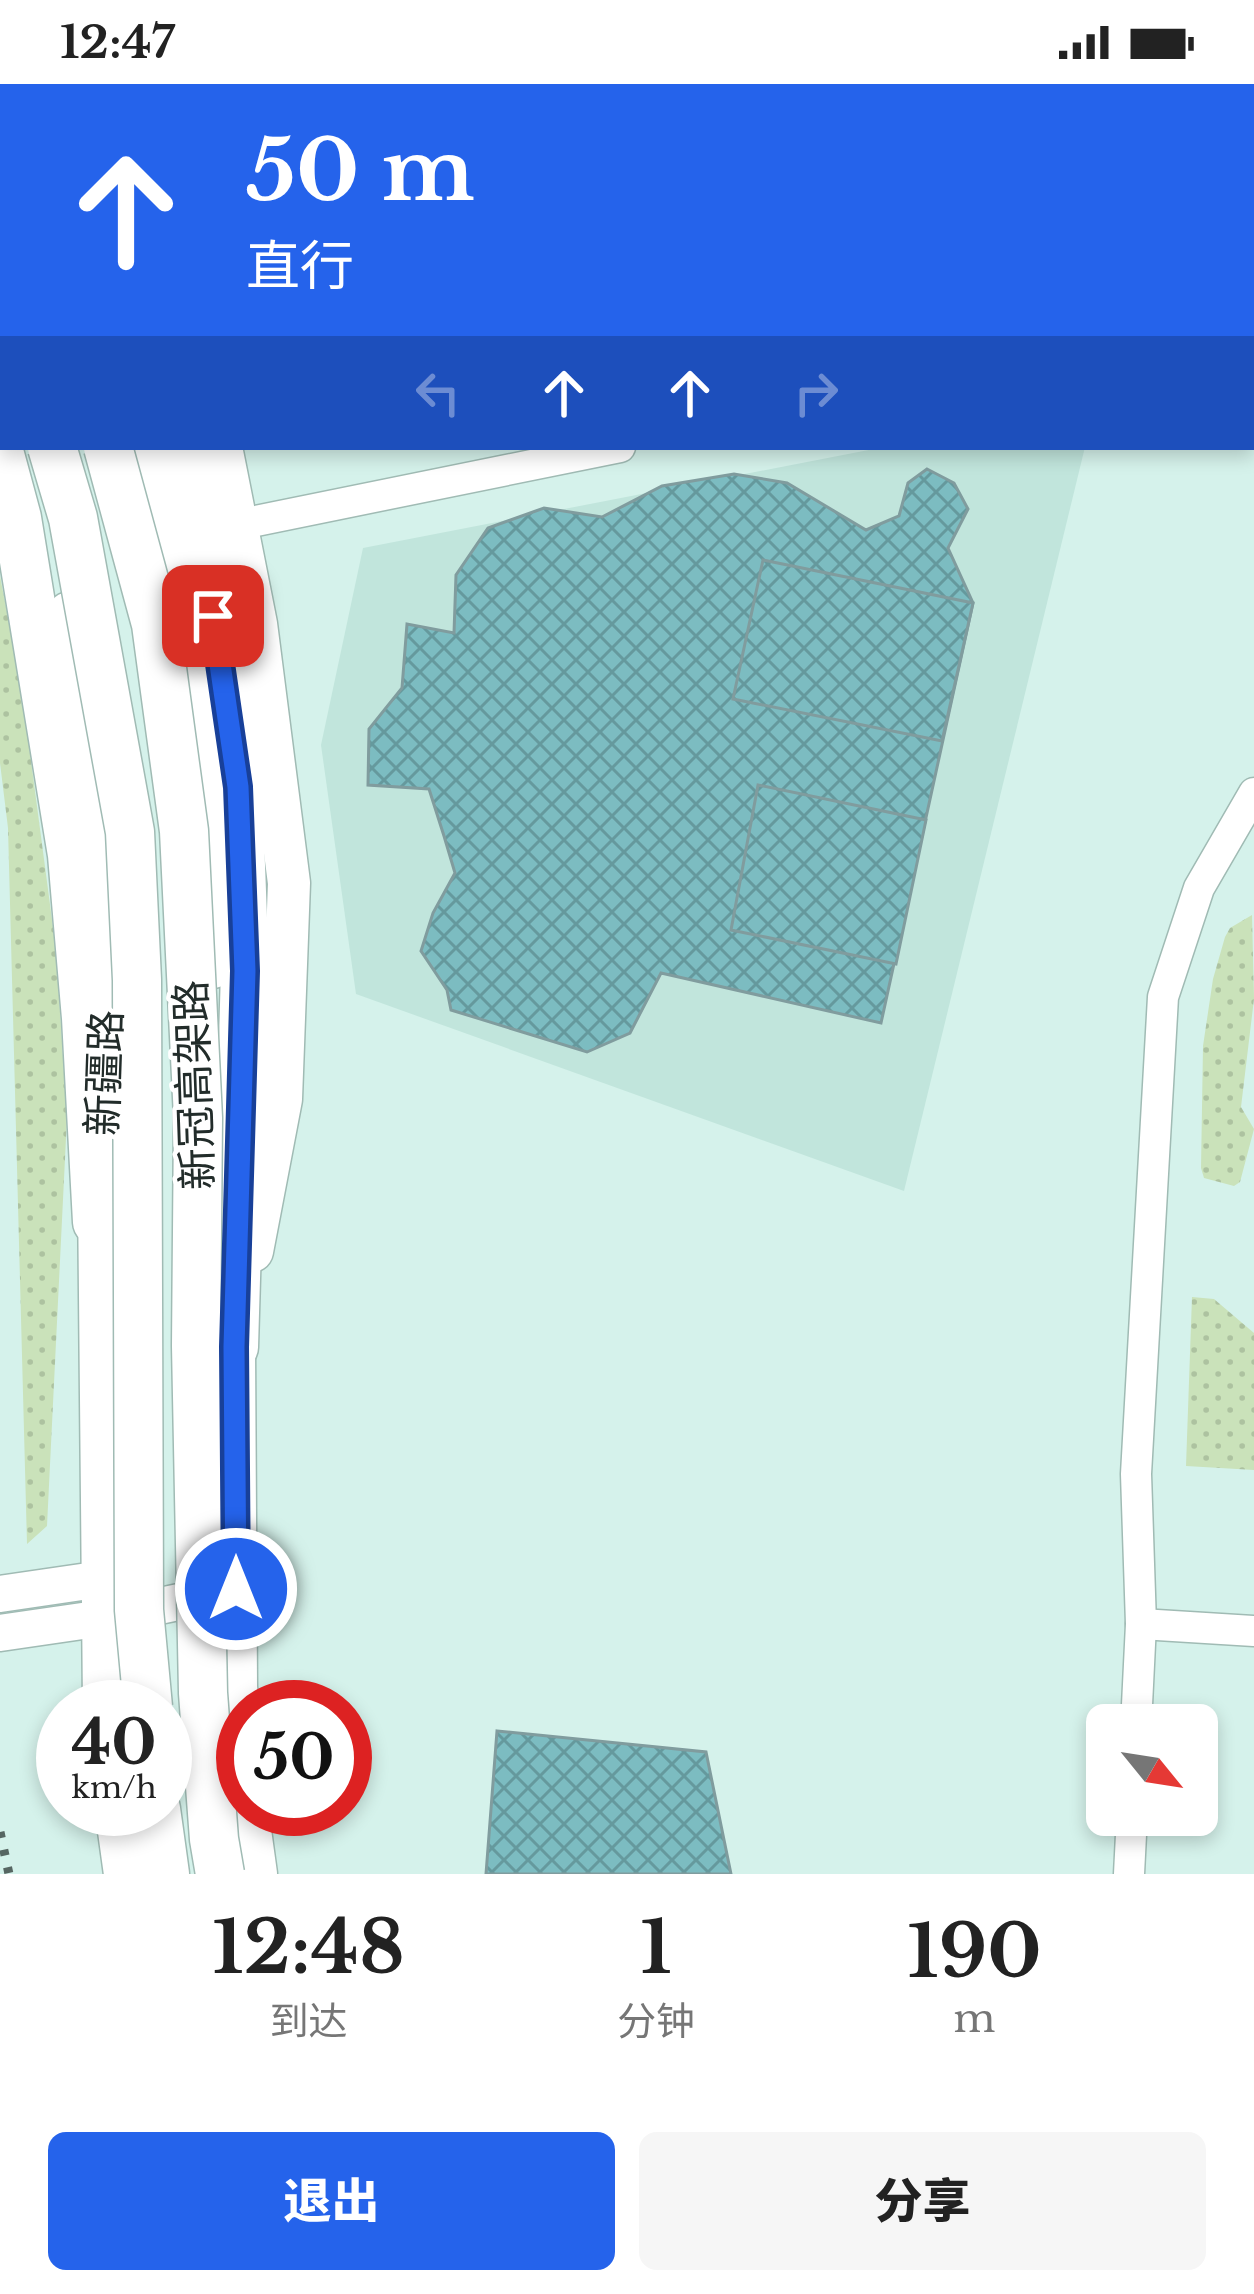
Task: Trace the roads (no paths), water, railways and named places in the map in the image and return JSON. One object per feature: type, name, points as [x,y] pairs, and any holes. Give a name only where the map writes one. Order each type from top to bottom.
[{"type":"highway","name":"新冠高架路","points":[[53,450],[74,518],[130,832],[137,1050],[140,1610],[146,1680]]},
{"type":"highway","name":"新冠高架路","points":[[109,450],[156,624],[184,831],[198,1118],[196,1346],[203,1693],[220,1874]]},
{"type":"highway","points":[[179,450],[213,616],[238,787],[245,971],[234,1347]]},
{"type":"highway","points":[[0,455],[17,518],[72,855],[98,1222]]},
{"type":"highway","points":[[160,1836],[165,1874]]},
{"type":"main road","name":"新疆路","points":[[31,450],[63,572],[110,929],[98,1222],[104,1680]]},
{"type":"main road","points":[[141,450],[182,609],[199,736],[212,909],[217,1144],[234,1347],[236,1680]]},
{"type":"main road","points":[[222,450],[256,624],[289,883],[281,1099],[234,1347]]},
{"type":"main road","points":[[119,1836],[124,1874]]},
{"type":"main road","points":[[251,1836],[256,1874]]},
{"type":"street","points":[[236,525],[605,450]]},
{"type":"street","points":[[1137,1704],[1142,1624],[1136,1474],[1163,997],[1199,888],[1254,793]]},
{"type":"street","points":[[0,1594],[103,1599],[236,1589]]},
{"type":"street","points":[[0,1633],[103,1599]]},
{"type":"street","points":[[1142,1624],[1254,1631]]},
{"type":"street","points":[[1129,1874],[1131,1836]]},
{"type":"railway","points":[[0,1832],[9,1874]]}]
